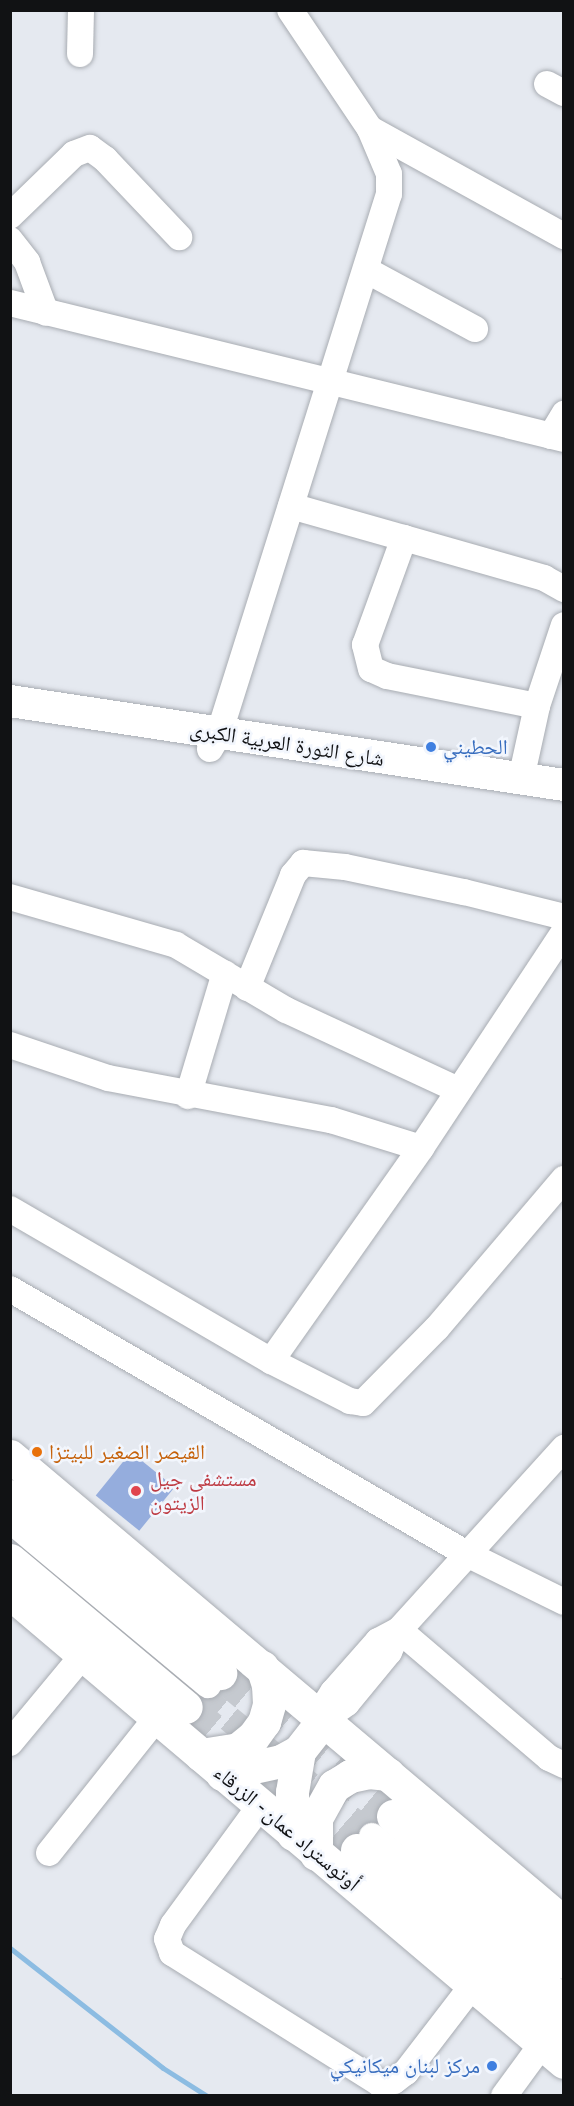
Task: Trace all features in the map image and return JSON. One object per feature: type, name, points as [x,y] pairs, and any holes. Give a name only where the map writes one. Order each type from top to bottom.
[{"type":"highway","points":[[10,1456],[564,1923]]},
{"type":"highway","name":"أوتوستراد عمان - الزرقاء","points":[[10,1496],[194,1695],[212,1764],[472,1986],[556,2044]]},
{"type":"highway","name":"أوتوستراد عمان - الزرقاء","points":[[10,1560],[194,1695]]},
{"type":"highway","name":"أوتوستراد عمان - الزرقاء","points":[[14,1603],[84,1655],[194,1695]]},
{"type":"highway","points":[[212,1764],[238,1749],[259,1730],[269,1704],[268,1685],[262,1667]]},
{"type":"highway","points":[[212,1764],[262,1768],[299,1751],[323,1720]]},
{"type":"highway","points":[[299,1751],[292,1792],[304,1844]]},
{"type":"highway","points":[[304,1844],[334,1786],[350,1776],[388,1774]]},
{"type":"highway","points":[[375,1833],[564,1962]]},
{"type":"highway","name":"أوتوستراد عمان - الزرقاء","points":[[375,1833],[556,2044]]},
{"type":"main road","name":"شارع الثورة العربية الكبرى","points":[[10,701],[215,742],[564,800]]},
{"type":"main road","name":"شارع الثورة العربية الكبرى","points":[[10,718],[564,785]]},
{"type":"street","points":[[80,54],[81,10]]},
{"type":"street","points":[[215,742],[332,383],[390,184],[383,154],[370,129],[290,10]]},
{"type":"street","points":[[370,129],[564,236]]},
{"type":"street","points":[[10,216],[74,154],[90,148],[105,159],[179,237]]},
{"type":"street","points":[[10,240],[27,262],[46,313]]},
{"type":"street","points":[[366,270],[475,329]]},
{"type":"street","points":[[10,303],[332,383],[559,429]]},
{"type":"street","points":[[291,506],[544,578],[564,589]]},
{"type":"street","points":[[404,538],[365,645],[371,669],[387,676],[537,706]]},
{"type":"street","points":[[521,779],[537,706],[564,625]]},
{"type":"street","points":[[247,988],[293,874],[303,863],[345,867],[464,892],[564,917]]},
{"type":"street","points":[[10,897],[152,936],[190,951],[247,988],[360,1046],[458,1090]]},
{"type":"street","points":[[271,1361],[421,1148],[564,932]]},
{"type":"street","points":[[188,1096],[225,973]]},
{"type":"street","points":[[10,1045],[108,1078],[188,1096],[331,1120],[421,1148]]},
{"type":"street","points":[[10,1209],[271,1361],[350,1401],[368,1402],[564,1179]]},
{"type":"street","points":[[10,1289],[467,1554],[564,1602]]},
{"type":"street","points":[[323,1720],[347,1703],[389,1652],[399,1630],[564,1449]]},
{"type":"street","points":[[10,1520],[194,1695]]},
{"type":"street","points":[[10,1539],[194,1695]]},
{"type":"street","points":[[399,1630],[549,1758],[564,1765]]},
{"type":"street","points":[[10,1743],[84,1655]]},
{"type":"street","points":[[49,1853],[194,1695]]},
{"type":"street","points":[[260,1806],[173,1925],[168,1939],[172,1953],[379,2083],[394,2081],[406,2072],[472,1986]]},
{"type":"street","points":[[375,1833],[564,1984]]},
{"type":"street","points":[[375,1833],[564,1998]]},
{"type":"street","points":[[504,2096],[556,2044]]},
{"type":"building","name":"مستشفى جيل الزيتون","points":[[131,1452],[175,1487],[139,1531],[96,1496]]},
{"type":"waterway","points":[[10,1948],[163,2068],[207,2096]]},
{"type":"tunnel","points":[[220,1673],[393,1816]]},
{"type":"tunnel","points":[[199,1694],[372,1836]]},
{"type":"tunnel","points":[[186,1707],[357,1850]]},
{"type":"place","name":"الحطيني","points":[[431,747]]},
{"type":"place","name":"القيصر الصغير للبيتزا","points":[[37,1452]]},
{"type":"place","name":"مستشفى جيل الزيتون","points":[[136,1491]]},
{"type":"place","name":"مركز لبنان ميكانيكي","points":[[492,2066]]}]
